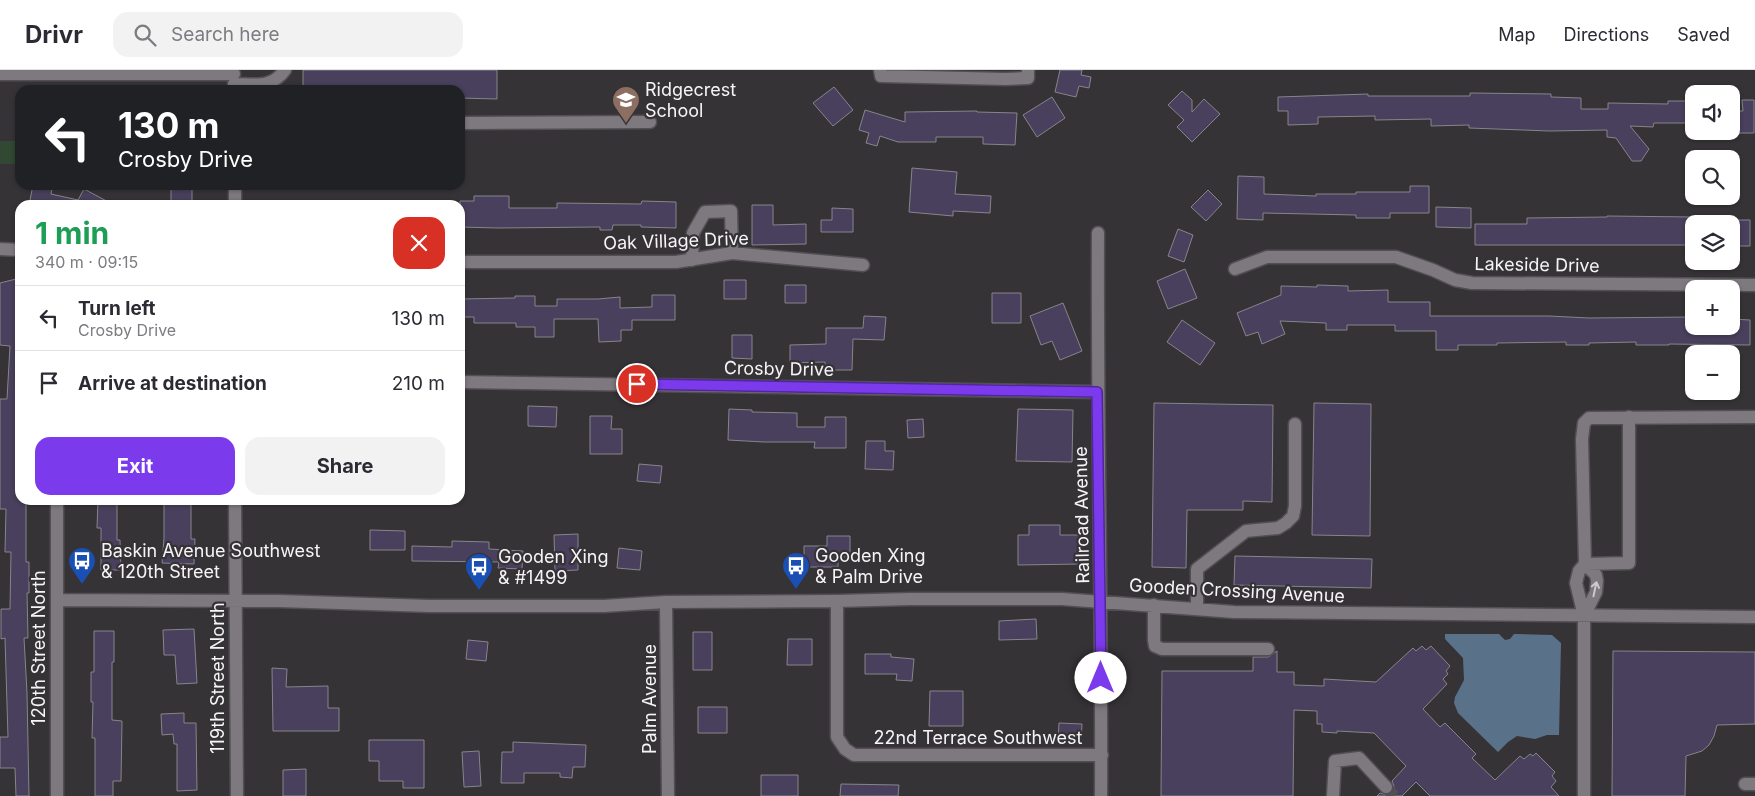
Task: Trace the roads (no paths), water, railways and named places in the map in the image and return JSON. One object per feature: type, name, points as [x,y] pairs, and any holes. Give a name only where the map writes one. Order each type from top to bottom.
[{"type":"street","points":[[0,74],[234,79],[265,84],[278,79],[285,70]]},
{"type":"street","points":[[880,73],[1006,79],[1028,74]]},
{"type":"street","points":[[465,122],[650,122]]},
{"type":"street","points":[[692,260],[693,233],[705,212],[731,211],[732,254]]},
{"type":"street","name":"Railroad Avenue","points":[[1098,233],[1097,392],[1101,601],[1101,796]]},
{"type":"street","points":[[0,249],[15,250]]},
{"type":"street","name":"Oak Village Drive","points":[[465,262],[676,262],[732,254],[862,265]]},
{"type":"street","name":"Lakeside Drive","points":[[1235,269],[1267,257],[1396,257],[1433,270],[1454,280],[1472,283],[1755,286]]},
{"type":"street","name":"Crosby Drive","points":[[465,382],[1097,392]]},
{"type":"street","points":[[1585,564],[1629,563],[1629,416]]},
{"type":"street","points":[[1584,796],[1584,616],[1576,583],[1579,571],[1585,564],[1582,439],[1584,423],[1589,418],[1629,416],[1755,417]]},
{"type":"street","points":[[1197,609],[1197,569],[1246,531],[1278,528],[1293,516],[1295,506],[1294,424]]},
{"type":"street","name":"120th Street North","points":[[56,505],[56,796]]},
{"type":"street","name":"119th Street North","points":[[235,505],[236,796]]},
{"type":"street","points":[[1584,616],[1596,592],[1597,581],[1596,575],[1585,564]]},
{"type":"street","name":"Gooden Crossing Avenue","points":[[57,600],[235,601],[429,606],[604,606],[666,602],[837,601],[910,598],[1062,598],[1253,612],[1755,617]]},
{"type":"street","name":"22nd Terrace Southwest","points":[[837,601],[837,737],[845,749],[854,754],[1102,755]]},
{"type":"street","name":"Palm Avenue","points":[[666,602],[668,796]]},
{"type":"street","points":[[1154,605],[1155,646],[1162,650],[1268,649]]},
{"type":"street","points":[[1333,796],[1335,761],[1359,758],[1386,787]]},
{"type":"water","points":[[1445,634],[1499,634],[1505,640],[1510,639],[1514,634],[1552,635],[1561,643],[1559,735],[1547,735],[1535,739],[1517,736],[1498,752],[1458,713],[1454,703],[1464,680],[1463,658],[1445,639]]},
{"type":"tunnel","points":[[1386,787],[1394,796]]},
{"type":"place","name":"Ridgecrest School","points":[[626,124]]},
{"type":"place","name":"Baskin Avenue Southwest & 120th Street","points":[[82,585]]},
{"type":"place","name":"Gooden Xing & Palm Drive","points":[[796,590]]},
{"type":"place","name":"Gooden Xing & #1499","points":[[479,591]]}]
